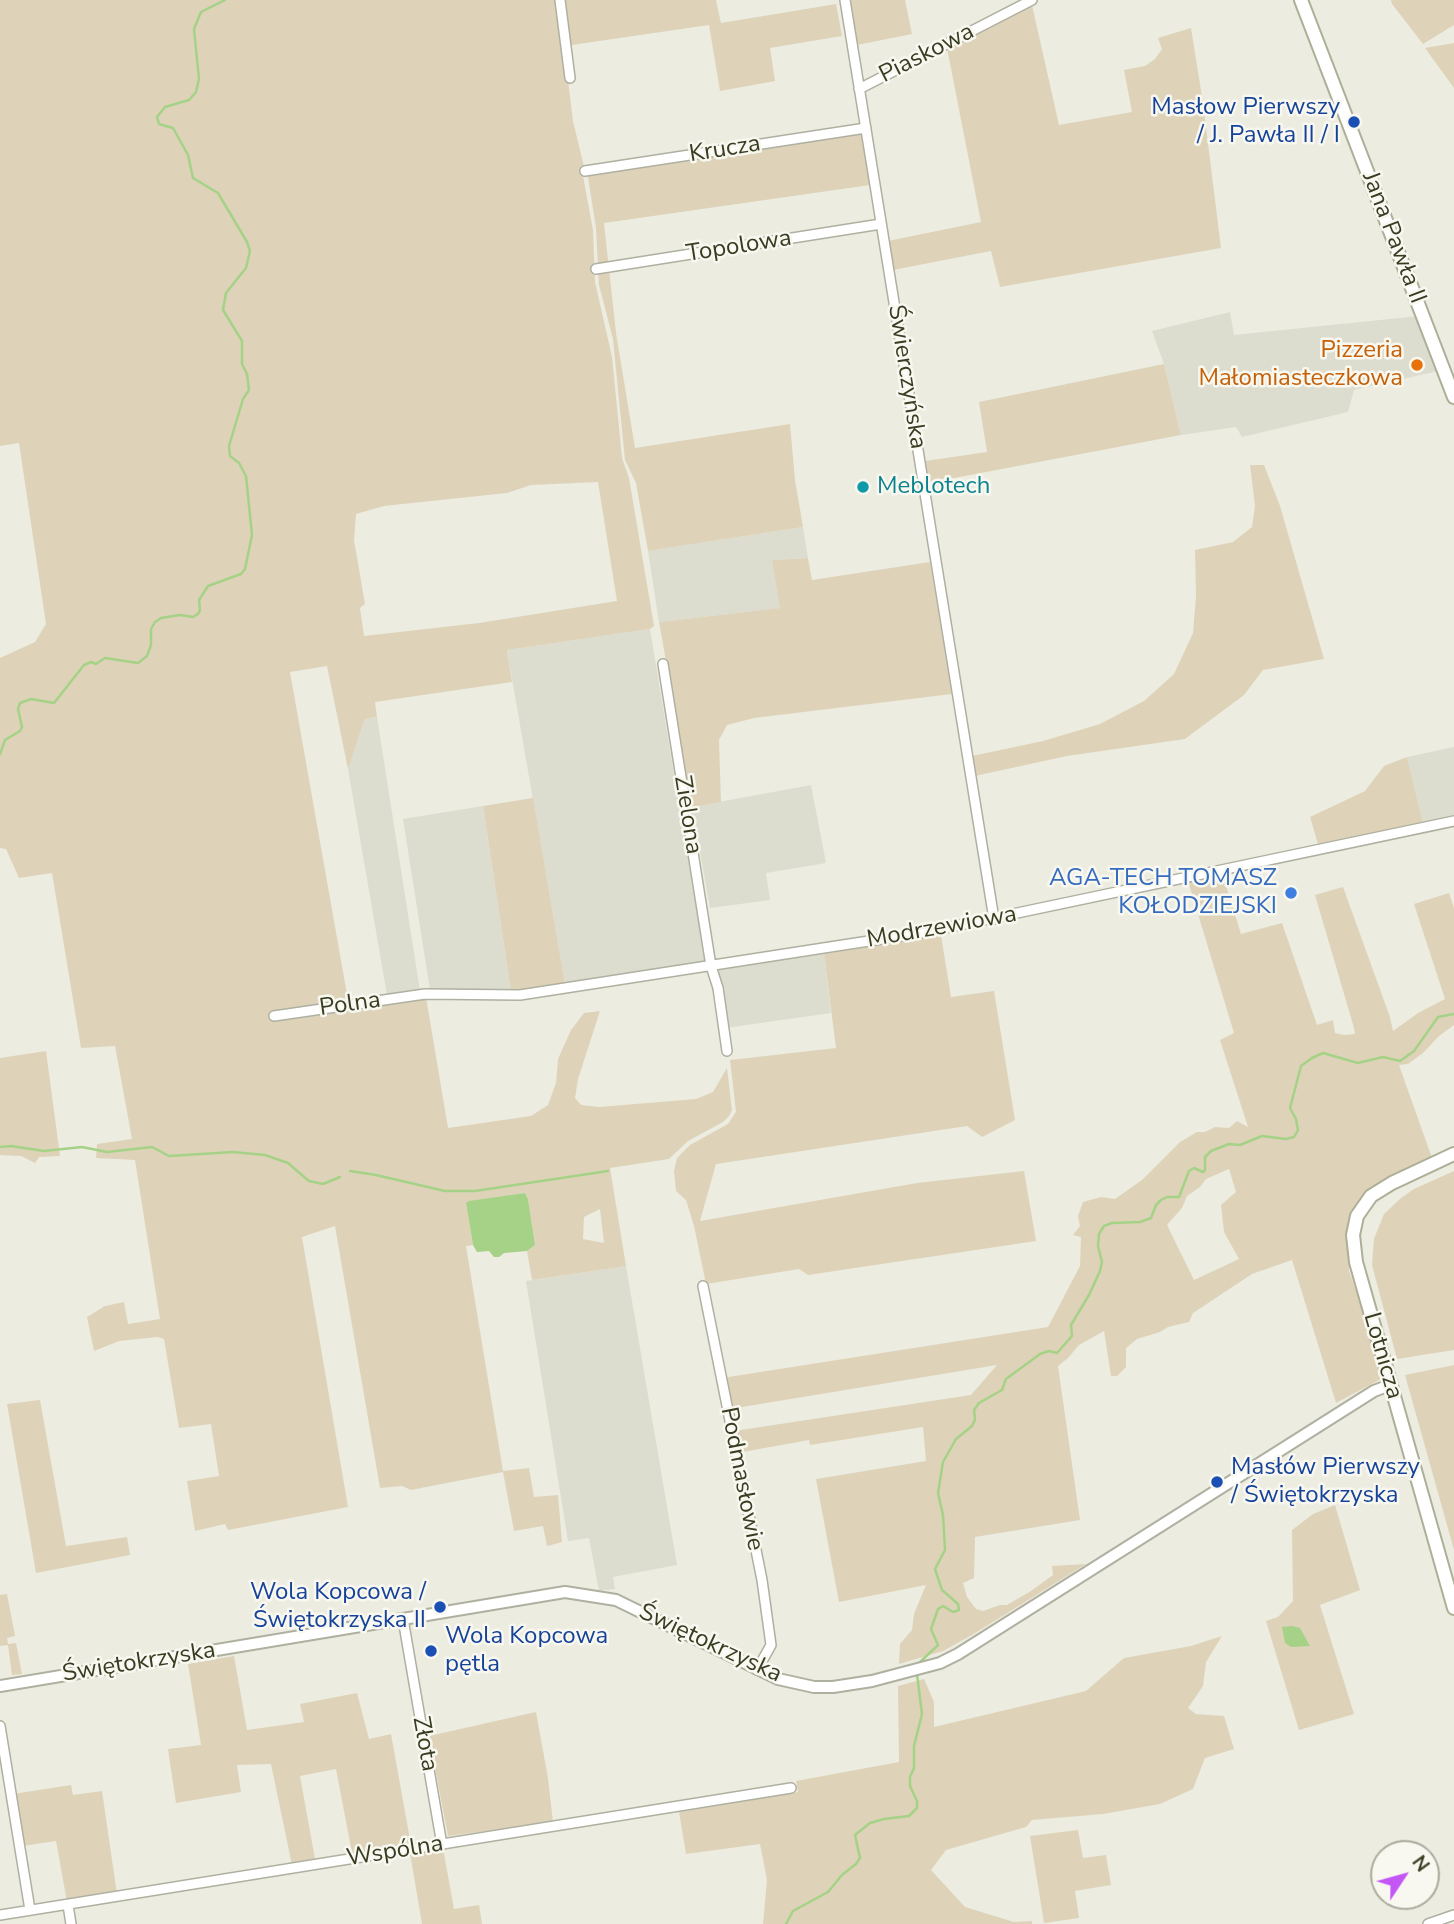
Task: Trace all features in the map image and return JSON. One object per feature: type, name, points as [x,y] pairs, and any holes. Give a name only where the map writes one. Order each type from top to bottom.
[{"type":"main road","name":"Jana Pawła II","points":[[1301,0],[1454,397]]},
{"type":"main road","name":"Lotnicza","points":[[1454,1154],[1371,1196],[1357,1216],[1353,1235],[1356,1262],[1454,1608]]},
{"type":"street","points":[[560,0],[570,78]]},
{"type":"street","name":"Świerczyńska","points":[[845,0],[994,919]]},
{"type":"street","name":"Piaskowa","points":[[859,89],[1032,0]]},
{"type":"street","name":"Krucza","points":[[584,171],[866,128]]},
{"type":"street","name":"Topolowa","points":[[596,270],[881,224]]},
{"type":"street","name":"Zielona","points":[[663,664],[727,1051]]},
{"type":"street","name":"Modrzewiowa","points":[[425,994],[520,995],[927,932],[1454,821]]},
{"type":"street","name":"Polna","points":[[274,1016],[425,994]]},
{"type":"street","name":"Podmasłowie","points":[[703,1286],[762,1580],[771,1645],[757,1670]]},
{"type":"street","name":"Świętokrzyska","points":[[0,1686],[565,1592],[599,1595],[616,1600],[778,1679],[814,1687],[872,1681],[925,1668],[958,1654],[1368,1395],[1390,1385]]},
{"type":"street","name":"Złota","points":[[403,1619],[442,1845]]},
{"type":"street","points":[[0,1726],[30,1910]]},
{"type":"street","name":"Wspólna","points":[[0,1915],[791,1788]]},
{"type":"street","points":[[68,1906],[71,1924]]},
{"type":"street","points":[[1428,1924],[1454,1914]]},
{"type":"shaded area","points":[[0,0],[716,0],[721,23],[836,4],[842,36],[770,48],[775,81],[720,91],[709,25],[565,46],[561,23],[573,121],[585,171],[583,176],[593,230],[595,282],[612,357],[622,458],[629,478],[654,626],[650,629],[507,650],[512,682],[375,702],[377,717],[365,719],[348,769],[327,666],[290,672],[348,1000],[347,1008],[426,997],[448,1128],[531,1116],[548,1105],[556,1083],[558,1059],[571,1030],[584,1013],[600,1011],[578,1079],[575,1098],[581,1105],[599,1107],[696,1099],[713,1092],[727,1068],[732,1110],[723,1122],[688,1141],[669,1159],[610,1168],[626,1266],[532,1280],[527,1251],[535,1245],[525,1193],[466,1203],[473,1245],[466,1246],[503,1471],[529,1468],[534,1497],[558,1495],[562,1542],[547,1546],[543,1526],[514,1531],[503,1472],[411,1490],[402,1486],[380,1488],[335,1226],[302,1237],[348,1507],[228,1530],[225,1524],[195,1531],[187,1481],[219,1476],[211,1424],[179,1428],[164,1339],[158,1337],[119,1341],[94,1351],[87,1317],[105,1306],[124,1302],[128,1324],[160,1319],[135,1160],[96,1158],[97,1144],[132,1139],[115,1046],[81,1048],[52,873],[19,878],[6,849],[0,848],[0,658],[35,642],[46,624],[19,443],[0,446]],"holes":[[[598,482],[617,601],[479,623],[364,636],[360,608],[365,604],[354,540],[356,514],[384,506],[507,493],[531,485]],[[600,1209],[604,1243],[583,1239],[584,1217]]]},
{"type":"shaded area","points":[[848,0],[905,0],[912,34],[857,45]]},
{"type":"shaded area","points":[[1391,0],[1454,0],[1454,25],[1423,44]]},
{"type":"shaded area","points":[[1032,5],[1059,125],[1132,112],[1124,70],[1145,66],[1155,59],[1162,49],[1158,38],[1191,28],[1221,248],[1000,287],[991,251],[893,270],[888,241],[981,222],[947,48]]},
{"type":"shaded area","points":[[1454,43],[1454,88],[1425,48]]},
{"type":"shaded area","points":[[861,133],[870,185],[604,223],[616,333],[635,448],[790,424],[803,527],[648,551],[636,483],[625,460],[613,339],[599,285],[596,228],[587,171]]},
{"type":"shaded area","points":[[1230,312],[1234,335],[1419,316],[1438,371],[1354,390],[1348,412],[1242,437],[1236,427],[1181,435],[1164,364],[1152,331]]},
{"type":"shaded area","points":[[1164,364],[1181,435],[928,483],[925,461],[987,452],[979,402]]},
{"type":"shaded area","points":[[1250,465],[1264,465],[1280,506],[1324,659],[1263,670],[1244,695],[1185,739],[1067,756],[975,776],[972,756],[1043,741],[1100,724],[1144,701],[1174,674],[1193,633],[1196,596],[1195,550],[1233,542],[1252,527],[1255,506]]},
{"type":"shaded area","points":[[803,527],[808,558],[772,560],[781,608],[659,622],[648,551]]},
{"type":"shaded area","points":[[808,558],[812,580],[930,562],[952,694],[754,718],[727,725],[719,740],[721,802],[692,807],[659,622],[780,608],[772,560]]},
{"type":"shaded area","points":[[650,629],[705,962],[565,984],[507,650]]},
{"type":"shaded area","points":[[377,717],[420,991],[387,995],[348,769],[365,719]]},
{"type":"shaded area","points":[[1454,747],[1454,817],[1423,823],[1407,757]]},
{"type":"shaded area","points":[[1407,757],[1423,823],[1318,844],[1310,817],[1365,791],[1384,766]]},
{"type":"shaded area","points":[[811,785],[826,863],[766,873],[770,900],[710,908],[692,807]]},
{"type":"shaded area","points":[[533,798],[565,984],[511,991],[483,806]]},
{"type":"shaded area","points":[[483,806],[511,991],[430,990],[403,819]]},
{"type":"shaded area","points":[[1222,873],[1241,934],[1282,923],[1317,1025],[1333,1020],[1335,1033],[1344,1035],[1355,1034],[1354,1028],[1315,895],[1343,887],[1393,1031],[1418,1013],[1445,999],[1414,904],[1449,893],[1454,908],[1454,1025],[1408,1064],[1399,1065],[1432,1158],[1374,1186],[1355,1208],[1351,1221],[1349,1271],[1381,1379],[1336,1403],[1292,1260],[1252,1274],[1193,1313],[1189,1322],[1137,1339],[1126,1348],[1126,1367],[1117,1376],[1111,1376],[1104,1331],[1079,1345],[1058,1366],[1080,1520],[975,1537],[974,1578],[963,1583],[967,1597],[976,1609],[983,1611],[1007,1605],[1031,1591],[1053,1575],[1052,1566],[1086,1564],[943,1651],[899,1664],[900,1644],[912,1630],[914,1614],[926,1585],[839,1602],[816,1479],[926,1461],[923,1427],[810,1445],[809,1440],[737,1453],[722,1378],[1048,1327],[1080,1266],[1081,1237],[1073,1235],[1080,1226],[1078,1216],[1083,1202],[1101,1197],[1115,1199],[1142,1180],[1180,1142],[1197,1132],[1205,1132],[1215,1127],[1229,1128],[1237,1121],[1248,1127],[1220,1040],[1234,1033],[1188,881]],"holes":[[[1229,1169],[1236,1192],[1221,1205],[1224,1232],[1239,1259],[1194,1280],[1167,1225],[1182,1208],[1187,1196],[1206,1179]],[[997,1365],[971,1395],[734,1431],[730,1409]]]},
{"type":"shaded area","points":[[941,935],[951,997],[994,991],[1015,1120],[982,1137],[967,1126],[716,1164],[700,1221],[917,1183],[1024,1171],[1036,1241],[808,1275],[799,1269],[706,1284],[694,1226],[686,1200],[676,1191],[674,1171],[677,1158],[690,1145],[728,1124],[736,1112],[730,1060],[836,1048],[824,954]]},
{"type":"shaded area","points":[[824,954],[831,1013],[725,1028],[717,969]]},
{"type":"shaded area","points":[[46,1051],[60,1156],[39,1157],[35,1163],[21,1156],[0,1155],[0,1058]]},
{"type":"shaded area","points":[[1454,1171],[1454,1350],[1397,1359],[1372,1265],[1374,1239],[1384,1214],[1401,1198],[1414,1189]]},
{"type":"shaded area","points":[[525,1193],[535,1245],[527,1251],[504,1253],[499,1257],[494,1257],[489,1251],[477,1252],[473,1245],[466,1203]]},
{"type":"shaded area","points":[[626,1266],[677,1565],[613,1577],[615,1589],[599,1591],[589,1538],[568,1541],[526,1281]]},
{"type":"shaded area","points":[[1454,1365],[1454,1550],[1405,1375]]},
{"type":"shaded area","points":[[40,1400],[66,1546],[127,1537],[130,1555],[36,1573],[7,1404]]},
{"type":"shaded area","points":[[1335,1505],[1360,1590],[1320,1605],[1354,1714],[1299,1730],[1266,1621],[1278,1617],[1293,1601],[1292,1530],[1313,1514]]},
{"type":"shaded area","points":[[7,1594],[15,1636],[7,1638],[8,1644],[16,1643],[22,1674],[12,1675],[8,1645],[0,1646],[0,1595]]},
{"type":"shaded area","points":[[1282,1627],[1300,1628],[1310,1646],[1291,1647],[1285,1643]]},
{"type":"shaded area","points":[[1222,1636],[1206,1662],[1203,1686],[1188,1708],[1196,1714],[1224,1716],[1234,1749],[1205,1758],[1193,1789],[1160,1804],[1103,1814],[1032,1820],[1026,1827],[946,1850],[931,1870],[965,1907],[1014,1922],[1032,1921],[1032,1924],[763,1924],[767,1880],[760,1844],[686,1854],[679,1812],[798,1792],[796,1781],[899,1762],[898,1686],[924,1679],[934,1702],[934,1727],[1086,1691],[1124,1658],[1191,1646]]},
{"type":"shaded area","points":[[234,1656],[247,1730],[304,1722],[300,1704],[357,1693],[369,1739],[391,1734],[411,1845],[352,1853],[336,1769],[300,1776],[315,1859],[292,1865],[271,1764],[237,1765],[241,1792],[176,1803],[168,1749],[201,1745],[188,1664]]},
{"type":"shaded area","points":[[536,1712],[553,1822],[448,1836],[429,1736]]},
{"type":"shaded area","points":[[71,1785],[73,1795],[102,1791],[117,1894],[67,1902],[56,1841],[22,1846],[13,1794]]},
{"type":"shaded area","points":[[1078,1830],[1083,1858],[1106,1855],[1111,1885],[1075,1891],[1079,1918],[1044,1923],[1030,1836]]},
{"type":"shaded area","points":[[443,1848],[454,1909],[479,1905],[482,1924],[422,1924],[410,1853]]},
{"type":"waterway","points":[[0,754],[5,740],[22,727],[18,709],[20,703],[31,699],[54,703],[84,665],[91,662],[96,664],[105,658],[138,663],[147,656],[151,645],[151,629],[155,622],[161,618],[180,615],[193,617],[200,610],[199,600],[208,586],[241,574],[245,569],[252,535],[246,476],[239,463],[230,456],[229,446],[243,399],[249,390],[247,374],[242,364],[242,341],[223,310],[226,293],[246,268],[250,251],[218,193],[193,178],[188,155],[173,128],[159,124],[157,117],[165,107],[189,100],[196,92],[199,79],[194,29],[201,12],[225,0]]},
{"type":"waterway","points":[[918,1664],[938,1645],[931,1629],[938,1609],[943,1606],[953,1612],[959,1610],[958,1604],[942,1590],[935,1569],[945,1550],[943,1515],[938,1493],[943,1462],[956,1439],[972,1426],[975,1420],[974,1410],[979,1403],[1002,1390],[1006,1379],[1040,1354],[1049,1351],[1057,1353],[1072,1336],[1071,1325],[1100,1271],[1102,1262],[1098,1246],[1099,1234],[1104,1226],[1151,1218],[1161,1200],[1179,1197],[1189,1171],[1194,1168],[1203,1172],[1205,1170],[1205,1157],[1211,1151],[1229,1144],[1240,1145],[1262,1136],[1286,1139],[1294,1137],[1298,1130],[1290,1108],[1301,1066],[1312,1058],[1323,1053],[1358,1063],[1383,1057],[1400,1061],[1414,1051],[1438,1017],[1454,1014]]},
{"type":"waterway","points":[[0,1147],[44,1151],[82,1147],[107,1152],[152,1147],[169,1156],[233,1152],[265,1155],[288,1163],[309,1181],[323,1184],[340,1177]]},
{"type":"waterway","points":[[350,1171],[445,1191],[475,1191],[608,1171]]},
{"type":"waterway","points":[[786,1924],[793,1911],[828,1892],[842,1875],[856,1864],[860,1858],[855,1835],[870,1823],[909,1816],[917,1808],[917,1801],[910,1786],[914,1768],[914,1746],[922,1714],[917,1674]]},
{"type":"place","name":"Masłow Pierwszy / J. Pawła II / I","points":[[1354,122]]},
{"type":"place","name":"Pizzeria Małomiasteczkowa","points":[[1417,365]]},
{"type":"place","name":"Meblotech","points":[[863,487]]},
{"type":"place","name":"AGA-TECH TOMASZ KOŁODZIEJSKI","points":[[1291,893]]},
{"type":"place","name":"Masłów Pierwszy / Świętokrzyska","points":[[1217,1482]]},
{"type":"place","name":"Wola Kopcowa / Świętokrzyska II","points":[[440,1607]]},
{"type":"place","name":"Wola Kopcowa pętla","points":[[431,1651]]}]
